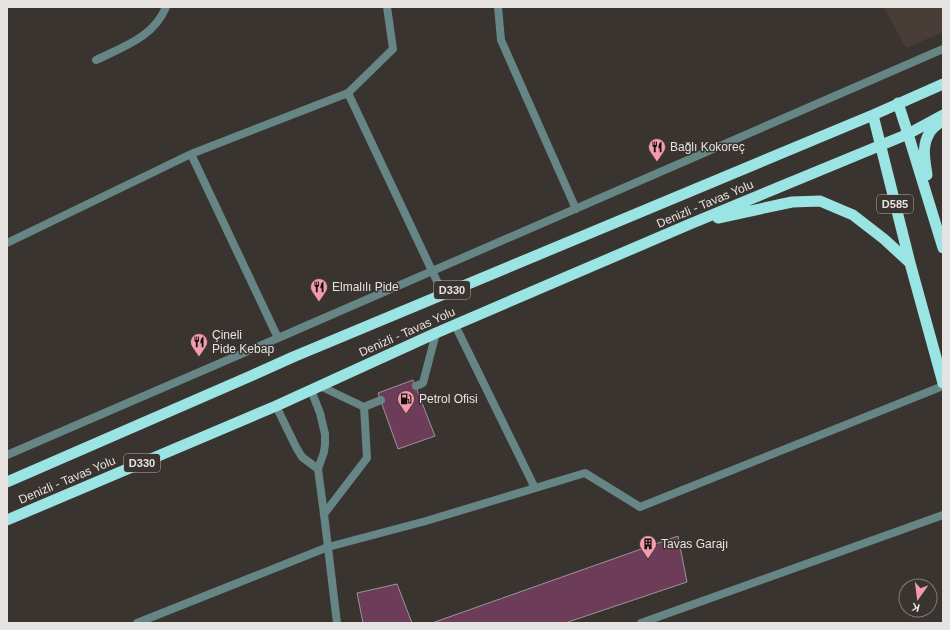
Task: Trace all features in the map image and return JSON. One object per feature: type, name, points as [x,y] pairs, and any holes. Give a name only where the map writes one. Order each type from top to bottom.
[{"type":"highway","name":"D330","points":[[898,103],[943,84]]},
{"type":"highway","name":"Denizli - Tavas Yolu","points":[[7,482],[246,379],[293,357],[873,115],[898,103]]},
{"type":"highway","points":[[898,103],[908,134]]},
{"type":"highway","name":"D585","points":[[873,115],[910,263],[943,383]]},
{"type":"highway","name":"D330","points":[[908,134],[943,116]]},
{"type":"highway","points":[[933,213],[923,151],[930,131],[943,120]]},
{"type":"highway","name":"Denizli - Tavas Yolu","points":[[7,520],[276,406],[436,333],[690,224],[908,134]]},
{"type":"highway","name":"D585","points":[[908,134],[943,248]]},
{"type":"highway","points":[[690,224],[792,202],[820,201],[853,215],[884,239],[910,263]]},
{"type":"street","points":[[96,60],[140,39],[148,33],[160,19],[166,7]]},
{"type":"street","points":[[7,243],[191,154],[348,93],[393,49],[387,7]]},
{"type":"street","points":[[498,7],[501,40],[576,209]]},
{"type":"street","points":[[7,454],[943,49]]},
{"type":"street","points":[[348,93],[443,294]]},
{"type":"street","points":[[191,154],[278,338]]},
{"type":"street","points":[[455,325],[535,488]]},
{"type":"street","points":[[416,386],[423,383],[436,333]]},
{"type":"street","points":[[137,623],[328,547],[426,521],[585,473],[640,507],[943,386]]},
{"type":"street","points":[[316,388],[364,407],[381,400]]},
{"type":"street","points":[[316,388],[325,434],[324,452],[318,469],[337,623]]},
{"type":"street","points":[[276,406],[296,448],[302,457],[318,469]]},
{"type":"street","points":[[324,514],[367,458],[364,407]]},
{"type":"street","points":[[643,623],[943,515]]},
{"type":"shaded area","points":[[884,7],[943,7],[943,32],[906,48]]},
{"type":"building","points":[[413,380],[435,436],[398,449],[378,393]]},
{"type":"building","name":"Tavas Garajı","points":[[678,536],[687,582],[565,623],[432,623]]},
{"type":"building","points":[[397,584],[412,623],[363,623],[357,593]]},
{"type":"place","name":"Bağlı Kokoreç","points":[[657,162]]},
{"type":"place","name":"Elmalılı Pide","points":[[319,302]]},
{"type":"place","name":"Çineli Pide Kebap","points":[[199,357]]},
{"type":"place","name":"Petrol Ofisi","points":[[406,414]]},
{"type":"place","name":"Tavas Garajı","points":[[648,559]]}]
